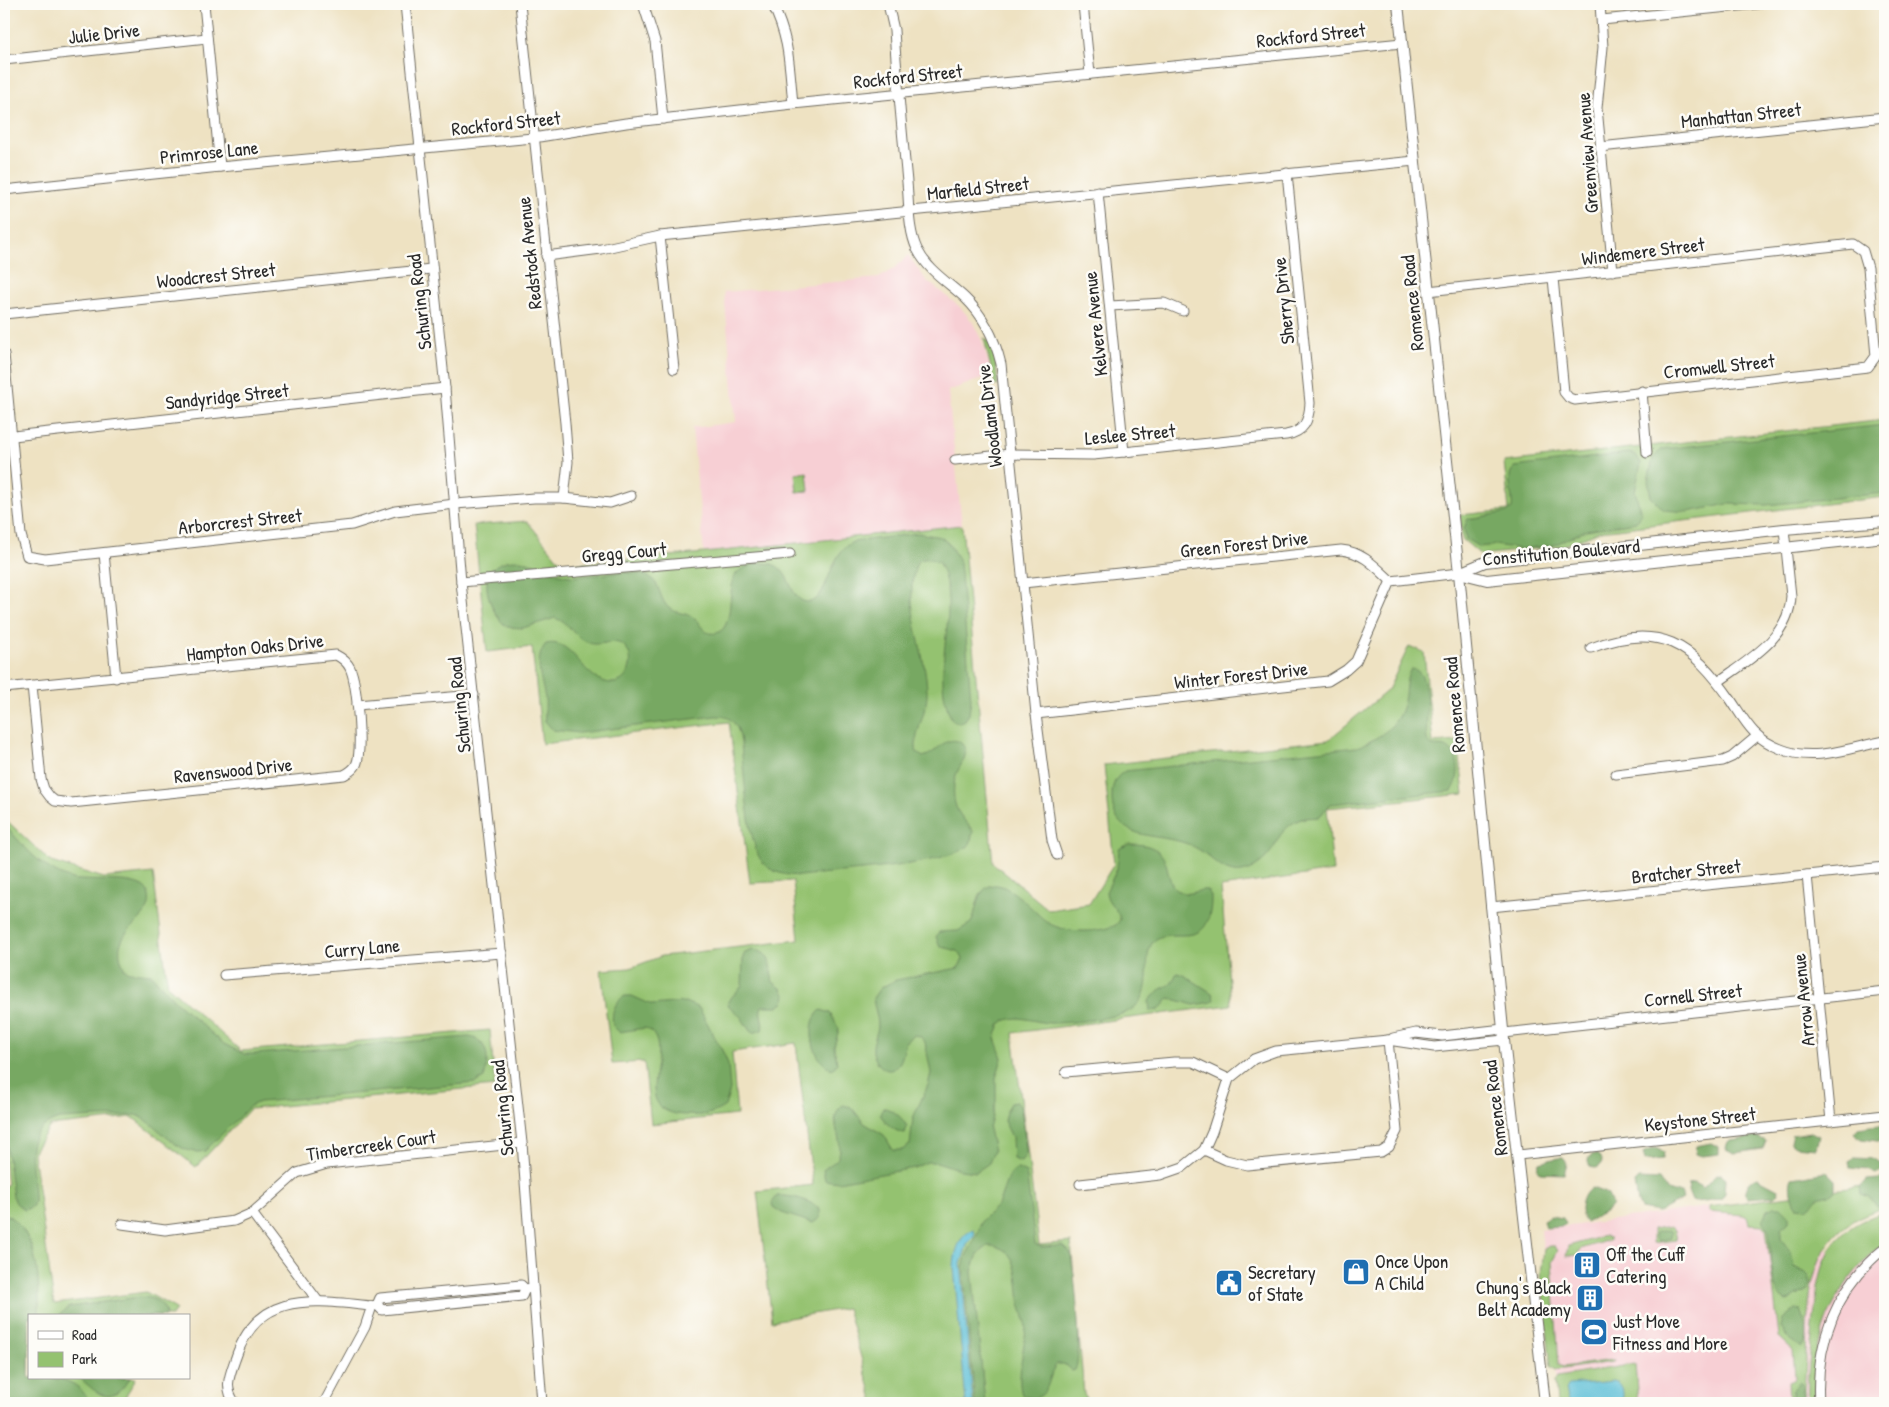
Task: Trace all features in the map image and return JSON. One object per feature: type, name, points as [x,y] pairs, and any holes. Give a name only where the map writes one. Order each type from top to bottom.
[{"type":"street","points":[[204,4],[220,166]]},
{"type":"street","name":"Schuring Road","points":[[405,4],[418,148],[445,388],[461,582],[522,1143],[529,1289],[542,1403]]},
{"type":"street","name":"Redstock Avenue","points":[[520,4],[567,452],[564,498]]},
{"type":"street","points":[[643,4],[655,41],[663,119]]},
{"type":"street","points":[[772,4],[783,25],[787,39],[793,104]]},
{"type":"street","name":"Woodland Drive","points":[[888,4],[894,30],[898,94],[910,211],[916,247],[922,258],[939,278],[965,298],[992,334],[1004,382],[1036,714],[1052,840],[1057,855]]},
{"type":"street","points":[[1083,4],[1090,74]]},
{"type":"street","name":"Romence Road","points":[[1398,4],[1459,573],[1504,1034],[1545,1403]]},
{"type":"street","name":"Greenview Avenue","points":[[1600,4],[1602,64],[1597,93],[1600,147],[1613,271]]},
{"type":"street","points":[[1602,20],[1758,4]]},
{"type":"street","name":"Julie Drive","points":[[4,60],[207,38]]},
{"type":"street","name":"Rockford Street","points":[[418,148],[533,138],[663,119],[793,104],[1402,43]]},
{"type":"street","name":"Manhattan Street","points":[[1600,147],[1885,116]]},
{"type":"street","name":"Primrose Lane","points":[[4,190],[220,166],[418,148]]},
{"type":"street","name":"Marfield Street","points":[[546,256],[601,249],[660,236],[1415,161]]},
{"type":"street","name":"Sherry Drive","points":[[1287,173],[1310,403],[1305,425]]},
{"type":"street","name":"Kelvere Avenue","points":[[1098,192],[1124,452]]},
{"type":"street","points":[[660,236],[674,369]]},
{"type":"street","name":"Windemere Street","points":[[1428,291],[1853,244],[1860,249],[1868,268],[1877,349],[1872,364]]},
{"type":"street","name":"Woodcrest Street","points":[[4,314],[431,269]]},
{"type":"street","name":"Cromwell Street","points":[[1553,278],[1564,392],[1569,398],[1575,400],[1868,367],[1872,364]]},
{"type":"street","points":[[1110,306],[1164,303],[1183,311]]},
{"type":"street","points":[[4,354],[13,436]]},
{"type":"street","name":"Sandyridge Street","points":[[13,436],[445,388]]},
{"type":"street","points":[[1642,391],[1647,453]]},
{"type":"street","name":"Leslee Street","points":[[955,460],[1010,454],[1093,455],[1124,452],[1286,435],[1297,432],[1305,425]]},
{"type":"street","name":"Arborcrest Street","points":[[13,436],[21,535],[27,556],[45,559],[352,525],[395,511],[454,504],[534,498],[564,498],[610,503],[632,496]]},
{"type":"street","name":"Constitution Boulevard","points":[[1459,573],[1485,562],[1784,529],[1885,521]]},
{"type":"street","points":[[1718,682],[1772,639],[1785,621],[1791,596],[1784,529]]},
{"type":"street","name":"Constitution Boulevard","points":[[1459,573],[1487,580],[1885,537]]},
{"type":"street","name":"Green Forest Drive","points":[[1023,583],[1341,550],[1354,552],[1365,558],[1391,581]]},
{"type":"street","points":[[104,553],[116,678]]},
{"type":"street","name":"Gregg Court","points":[[461,582],[790,554]]},
{"type":"street","points":[[1391,581],[1459,573]]},
{"type":"street","name":"Winter Forest Drive","points":[[1036,714],[1328,681],[1346,670],[1356,661],[1391,581]]},
{"type":"street","points":[[1591,648],[1630,636],[1653,636],[1684,649],[1694,656],[1718,682],[1756,737],[1782,750],[1806,755],[1830,753],[1885,741]]},
{"type":"street","name":"Hampton Oaks Drive","points":[[4,688],[336,655],[346,662],[352,672],[357,705]]},
{"type":"street","name":"Ravenswood Drive","points":[[32,685],[41,779],[44,789],[55,801],[71,803],[344,775],[354,769],[360,755],[357,705]]},
{"type":"street","points":[[357,705],[474,695]]},
{"type":"street","points":[[1616,774],[1723,760],[1736,754],[1756,737]]},
{"type":"street","name":"Bratcher Street","points":[[1491,907],[1885,867]]},
{"type":"street","name":"Arrow Avenue","points":[[1807,875],[1831,1121]]},
{"type":"street","name":"Curry Lane","points":[[224,975],[502,953]]},
{"type":"street","name":"Cornell Street","points":[[1229,1079],[1254,1059],[1276,1051],[1388,1040],[1434,1047],[1504,1034],[1885,991]]},
{"type":"street","points":[[1204,1150],[1226,1160],[1247,1165],[1381,1152],[1389,1147],[1397,1131],[1388,1040]]},
{"type":"street","points":[[1066,1072],[1192,1062],[1229,1079],[1212,1132],[1204,1150],[1183,1167],[1160,1175],[1080,1184]]},
{"type":"street","name":"Keystone Street","points":[[1518,1155],[1885,1115]]},
{"type":"street","name":"Timbercreek Court","points":[[122,1224],[165,1230],[223,1224],[252,1213],[285,1182],[297,1173],[310,1168],[346,1162],[522,1143]]},
{"type":"street","points":[[252,1213],[318,1301]]},
{"type":"street","points":[[1819,1403],[1820,1356],[1834,1313],[1854,1279],[1885,1248]]},
{"type":"street","points":[[235,1403],[228,1392],[227,1384],[239,1348],[254,1322],[265,1313],[281,1307],[318,1301],[374,1306],[382,1310],[522,1296],[529,1289]]},
{"type":"street","points":[[324,1403],[365,1327],[374,1306]]},
{"type":"shaded area","points":[[908,255],[926,280],[959,306],[972,321],[982,341],[992,375],[948,391],[962,525],[704,553],[692,428],[736,422],[724,292],[879,278],[896,267]]},
{"type":"shaded area","points":[[1742,1202],[1850,1263],[1885,1231],[1885,1403],[1559,1403],[1541,1230]]},
{"type":"green space","points":[[984,338],[988,341],[994,353],[998,385],[995,386]]},
{"type":"green space","points":[[1885,420],[1885,497],[1600,531],[1562,546],[1481,555],[1462,539],[1460,515],[1509,510],[1504,462]]},
{"type":"green space","points":[[1885,425],[1885,493],[1766,505],[1728,504],[1688,512],[1664,510],[1651,497],[1648,481],[1653,458],[1662,449]]},
{"type":"green space","points":[[1629,453],[1636,455],[1641,463],[1635,491],[1641,513],[1636,522],[1586,530],[1554,545],[1520,549],[1495,545],[1479,547],[1466,539],[1464,528],[1468,519],[1508,512],[1512,509],[1510,476],[1515,467]]},
{"type":"green space","points":[[807,472],[809,491],[797,492],[795,474]]},
{"type":"green space","points":[[527,521],[563,565],[704,553],[962,525],[993,863],[1049,910],[1089,904],[1114,864],[1104,765],[1328,740],[1388,690],[1409,646],[1424,652],[1433,743],[1458,741],[1464,794],[1327,808],[1333,871],[1221,887],[1231,1005],[1013,1033],[1039,1245],[1071,1242],[1084,1394],[1088,1403],[874,1403],[847,1308],[772,1321],[757,1191],[813,1185],[796,1043],[732,1052],[737,1115],[651,1124],[644,1062],[612,1064],[601,970],[630,968],[662,956],[799,940],[793,881],[750,883],[729,722],[542,744],[532,647],[487,652],[474,525]]},
{"type":"green space","points":[[918,533],[941,537],[949,544],[960,562],[971,700],[969,714],[965,720],[959,723],[952,720],[945,701],[943,681],[943,661],[948,621],[946,582],[939,563],[930,559],[923,559],[917,562],[912,595],[913,612],[926,677],[927,694],[925,709],[916,739],[917,753],[923,757],[927,756],[942,744],[955,740],[964,747],[965,755],[956,775],[954,798],[958,812],[973,831],[970,845],[956,852],[937,858],[890,867],[800,876],[776,872],[764,864],[754,844],[751,829],[739,733],[736,725],[727,717],[715,716],[579,733],[553,730],[545,721],[545,698],[539,663],[542,650],[546,644],[556,644],[564,647],[594,676],[602,681],[613,683],[619,682],[627,674],[630,668],[630,655],[623,645],[619,643],[593,644],[584,641],[565,623],[555,618],[523,628],[507,627],[496,614],[488,596],[488,578],[491,571],[497,565],[506,561],[525,561],[570,576],[621,573],[641,574],[653,580],[669,608],[693,617],[707,632],[718,633],[724,628],[727,620],[731,590],[736,574],[748,566],[768,563],[777,567],[784,573],[796,595],[801,600],[808,602],[815,600],[820,594],[833,565],[845,547],[853,542]]},
{"type":"green space","points":[[1411,669],[1418,671],[1425,688],[1427,740],[1433,746],[1447,748],[1456,757],[1458,775],[1452,791],[1331,804],[1318,817],[1303,819],[1291,824],[1282,833],[1274,848],[1263,861],[1255,867],[1242,872],[1229,871],[1223,868],[1202,851],[1184,843],[1130,830],[1121,823],[1114,812],[1113,785],[1116,779],[1125,771],[1357,747],[1366,743],[1382,734],[1395,722],[1403,705],[1407,678]]},
{"type":"green space","points":[[4,818],[51,862],[104,878],[153,873],[168,986],[241,1051],[490,1030],[495,1086],[250,1109],[196,1167],[132,1117],[50,1126],[33,1153],[54,1304],[146,1292],[176,1309],[173,1314],[28,1314],[28,1380],[135,1380],[122,1403],[4,1403],[4,1186],[7,1185],[4,1155]]},
{"type":"green space","points":[[4,825],[34,856],[51,870],[61,875],[80,880],[125,881],[136,883],[143,887],[148,892],[149,903],[146,911],[126,934],[121,943],[120,954],[124,968],[129,972],[151,974],[175,1001],[224,1044],[244,1054],[256,1054],[469,1037],[481,1042],[484,1047],[487,1065],[484,1078],[475,1083],[259,1102],[250,1106],[205,1151],[195,1152],[186,1150],[178,1145],[137,1115],[59,1119],[45,1126],[36,1134],[32,1143],[30,1154],[34,1202],[32,1207],[24,1210],[16,1203],[13,1196],[4,1131],[4,1055],[7,1037],[4,1012]]},
{"type":"green space","points":[[1129,844],[1146,846],[1157,850],[1163,857],[1171,883],[1176,889],[1184,893],[1207,890],[1211,896],[1210,914],[1205,926],[1198,932],[1163,936],[1155,940],[1150,947],[1146,985],[1144,994],[1138,1003],[1123,1014],[1093,1020],[1047,1023],[1013,1018],[1000,1024],[995,1038],[1002,1058],[996,1078],[996,1101],[989,1129],[994,1151],[989,1163],[976,1172],[961,1170],[937,1162],[927,1162],[914,1168],[838,1182],[825,1180],[823,1170],[838,1158],[840,1151],[836,1117],[843,1105],[851,1107],[864,1123],[884,1135],[893,1150],[902,1150],[910,1145],[913,1118],[928,1085],[931,1073],[925,1042],[921,1037],[915,1035],[906,1041],[901,1061],[893,1069],[889,1070],[882,1067],[874,1056],[873,1048],[878,1022],[873,998],[880,988],[896,980],[958,968],[963,959],[962,955],[957,951],[940,946],[936,937],[939,932],[958,931],[971,923],[981,894],[991,886],[1000,886],[1009,890],[1045,921],[1059,928],[1075,931],[1093,931],[1116,925],[1120,920],[1119,916],[1108,900],[1106,892],[1117,869],[1119,849]]},
{"type":"green space","points":[[753,950],[759,951],[767,957],[773,982],[782,989],[786,996],[784,1003],[778,1006],[762,1006],[762,1030],[753,1033],[741,1017],[728,1005],[730,999],[742,986],[743,957],[745,953]]},
{"type":"green space","points":[[1177,973],[1184,975],[1212,993],[1214,999],[1212,1002],[1194,1005],[1169,998],[1159,1010],[1150,1011],[1149,1001],[1159,990],[1171,984]]},
{"type":"green space","points":[[625,996],[632,996],[652,1005],[685,1002],[699,1008],[728,1064],[730,1090],[725,1106],[712,1113],[688,1115],[668,1112],[658,1103],[654,1091],[658,1048],[655,1036],[645,1028],[619,1032],[613,1026],[612,1017],[614,1009]]},
{"type":"green space","points":[[821,1010],[830,1013],[839,1029],[834,1047],[837,1063],[833,1069],[826,1066],[821,1060],[813,1043],[813,1025],[816,1016]]},
{"type":"green space","points":[[1017,1102],[1021,1108],[1026,1149],[1026,1154],[1021,1162],[1013,1159],[1012,1137],[1004,1121],[1011,1103]]},
{"type":"green space","points":[[884,1108],[898,1115],[907,1127],[905,1133],[894,1129],[884,1120],[880,1113]]},
{"type":"green space","points":[[1885,1124],[1885,1142],[1861,1139],[1854,1133],[1858,1128]]},
{"type":"green space","points":[[1811,1132],[1819,1136],[1816,1148],[1795,1146],[1790,1142],[1792,1135]]},
{"type":"green space","points":[[1757,1137],[1766,1141],[1763,1149],[1734,1153],[1726,1149],[1730,1141]]},
{"type":"green space","points":[[1711,1143],[1719,1147],[1719,1154],[1702,1156],[1695,1154],[1696,1146]]},
{"type":"green space","points":[[1655,1148],[1664,1152],[1663,1159],[1645,1161],[1643,1153]]},
{"type":"green space","points":[[1592,1154],[1598,1154],[1602,1161],[1598,1168],[1592,1168],[1588,1164],[1588,1158]]},
{"type":"green space","points":[[1563,1158],[1567,1163],[1564,1174],[1540,1173],[1537,1169],[1539,1162]]},
{"type":"green space","points":[[1854,1158],[1875,1159],[1882,1164],[1882,1170],[1876,1174],[1867,1170],[1850,1168],[1849,1161]]},
{"type":"green space","points":[[1018,1169],[1026,1173],[1035,1244],[1041,1247],[1063,1246],[1070,1252],[1077,1312],[1077,1362],[1075,1370],[1072,1371],[1064,1364],[1056,1364],[1043,1394],[1032,1398],[1023,1396],[1020,1373],[1026,1328],[1020,1302],[1017,1274],[1011,1257],[1006,1251],[998,1247],[988,1246],[978,1254],[972,1271],[985,1402],[975,1403],[963,1267],[982,1220],[998,1205],[1008,1177],[1014,1170]]},
{"type":"green space","points":[[1827,1172],[1835,1180],[1835,1190],[1829,1195],[1818,1198],[1807,1208],[1797,1207],[1791,1193],[1790,1185],[1792,1178]]},
{"type":"green space","points":[[1721,1174],[1726,1178],[1725,1193],[1721,1199],[1692,1201],[1688,1191],[1689,1184],[1694,1183],[1703,1188],[1716,1175]]},
{"type":"green space","points":[[1885,1176],[1885,1204],[1877,1207],[1870,1197],[1861,1194],[1860,1187],[1866,1180],[1879,1179]]},
{"type":"green space","points":[[1757,1178],[1778,1189],[1779,1193],[1775,1196],[1747,1198],[1748,1186]]},
{"type":"green space","points":[[1639,1179],[1659,1180],[1668,1190],[1681,1193],[1683,1199],[1658,1212],[1641,1209],[1638,1203],[1635,1183]]},
{"type":"green space","points":[[1885,1183],[1885,1207],[1860,1217],[1847,1225],[1831,1241],[1820,1260],[1813,1282],[1809,1305],[1803,1399],[1801,1403],[1786,1403],[1789,1401],[1788,1382],[1795,1379],[1793,1350],[1779,1337],[1766,1229],[1763,1225],[1749,1224],[1747,1217],[1743,1215],[1709,1212],[1709,1207]]},
{"type":"green space","points":[[1592,1188],[1608,1194],[1612,1205],[1607,1211],[1586,1222],[1581,1209],[1585,1194]]},
{"type":"green space","points":[[777,1196],[794,1197],[811,1203],[820,1210],[820,1218],[813,1223],[782,1213],[773,1207],[772,1203]]},
{"type":"green space","points":[[1781,1207],[1789,1215],[1789,1222],[1781,1229],[1781,1239],[1791,1252],[1794,1267],[1808,1274],[1811,1283],[1808,1290],[1788,1301],[1781,1298],[1777,1291],[1772,1270],[1768,1229],[1763,1219],[1767,1210]]},
{"type":"green space","points":[[1885,1212],[1885,1242],[1872,1253],[1850,1279],[1832,1307],[1820,1338],[1814,1403],[1806,1403],[1815,1308],[1821,1273],[1826,1259],[1832,1246],[1853,1226]]},
{"type":"green space","points":[[4,1213],[25,1232],[35,1258],[39,1287],[39,1314],[28,1314],[28,1380],[64,1380],[79,1388],[90,1403],[4,1403]]},
{"type":"green space","points":[[1551,1216],[1563,1218],[1566,1224],[1561,1227],[1545,1228],[1543,1220]]},
{"type":"green space","points":[[1671,1226],[1675,1230],[1677,1240],[1653,1243],[1653,1229]]},
{"type":"green space","points":[[1669,1230],[1672,1232],[1671,1238],[1659,1241],[1655,1238],[1656,1232]]},
{"type":"green space","points":[[1605,1236],[1609,1237],[1609,1240],[1581,1249],[1577,1255],[1566,1256],[1568,1246]]},
{"type":"green space","points":[[1549,1246],[1555,1246],[1558,1251],[1552,1262],[1559,1365],[1563,1367],[1614,1360],[1613,1362],[1556,1370],[1551,1367],[1541,1273],[1544,1249]]},
{"type":"green space","points":[[139,1297],[157,1301],[163,1307],[166,1314],[60,1314],[69,1307]]},
{"type":"green space","points":[[1795,1309],[1800,1310],[1807,1334],[1802,1348],[1786,1336],[1781,1328],[1783,1319]]},
{"type":"green space","points":[[1635,1364],[1638,1403],[1557,1403],[1555,1382],[1558,1377]]},
{"type":"green space","points":[[82,1380],[128,1380],[117,1393],[111,1395],[105,1396]]},
{"type":"green space","points":[[1799,1382],[1802,1384],[1802,1397],[1797,1402],[1792,1399],[1792,1392]]},
{"type":"water","points":[[974,1230],[975,1235],[967,1245],[961,1264],[973,1403],[966,1403],[954,1268],[958,1245],[965,1235]]},
{"type":"water","points":[[1614,1381],[1623,1390],[1623,1397],[1620,1403],[1571,1403],[1567,1400],[1565,1389],[1569,1385]]},
{"type":"place","name":"Off the Cuff Catering","points":[[1587,1265]]},
{"type":"place","name":"Once Upon A Child","points":[[1356,1272]]},
{"type":"place","name":"Secretary of State","points":[[1229,1283]]},
{"type":"place","name":"Chung's Black Belt Academy","points":[[1590,1298]]},
{"type":"place","name":"Just Move Fitness and More","points":[[1594,1332]]}]
